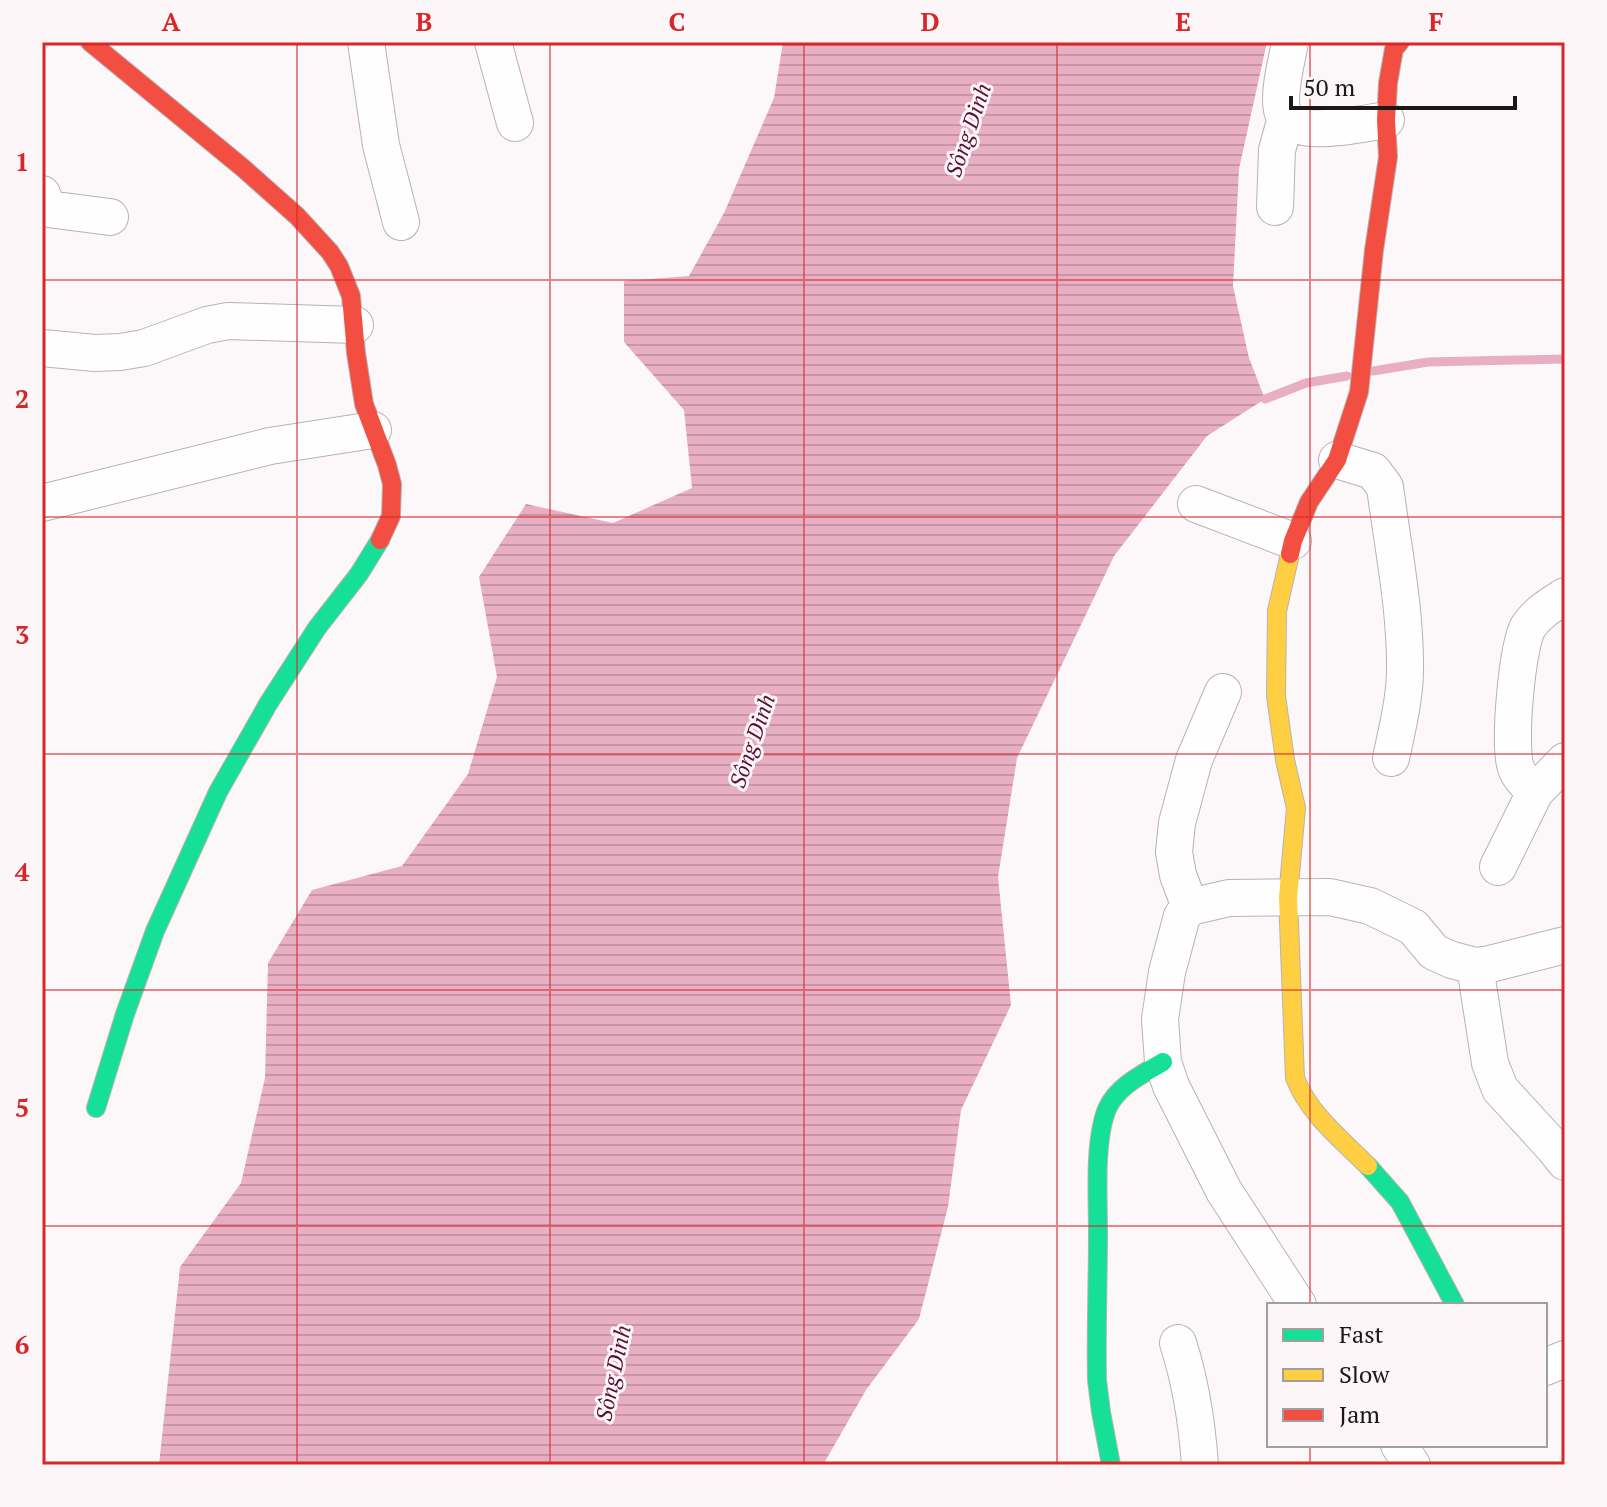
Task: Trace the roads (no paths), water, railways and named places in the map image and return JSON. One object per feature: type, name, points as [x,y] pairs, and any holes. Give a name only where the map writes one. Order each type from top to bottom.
[{"type":"street","points":[[90,42],[243,168],[330,252],[348,285],[364,404],[392,484],[391,516],[384,534],[359,574],[300,653],[218,792],[155,931],[96,1108]]},
{"type":"street","points":[[366,42],[381,145],[401,222]]},
{"type":"street","points":[[493,42],[515,123]]},
{"type":"street","points":[[1290,42],[1283,80],[1282,110],[1293,124],[1307,129],[1386,120]]},
{"type":"street","points":[[1400,42],[1394,49],[1388,83],[1388,157],[1359,392],[1337,460],[1309,502],[1293,541],[1277,611],[1276,696],[1296,808],[1288,897],[1295,1078],[1311,1108],[1400,1202],[1454,1303]]},
{"type":"street","points":[[1275,207],[1277,150],[1286,118]]},
{"type":"street","points":[[42,194],[48,209],[110,217]]},
{"type":"street","points":[[42,348],[120,352],[144,348],[207,325],[228,321],[355,325]]},
{"type":"street","points":[[42,503],[270,446],[373,430]]},
{"type":"street","points":[[1337,460],[1373,471],[1385,487],[1401,612],[1405,673],[1400,719],[1391,758]]},
{"type":"street","points":[[1196,504],[1293,541]]},
{"type":"street","points":[[1535,792],[1516,767],[1514,711],[1518,662],[1526,630],[1537,615],[1565,596]]},
{"type":"street","points":[[1190,907],[1178,875],[1174,852],[1177,823],[1194,760],[1223,692]]},
{"type":"street","points":[[1498,867],[1535,792],[1565,761]]},
{"type":"street","points":[[1297,1303],[1224,1191],[1171,1086],[1163,1062],[1160,1019],[1167,972],[1182,916],[1190,907],[1229,898],[1330,897],[1370,906],[1413,927],[1434,952],[1475,966],[1565,945]]},
{"type":"street","points":[[1475,966],[1490,1063],[1500,1089],[1565,1162]]},
{"type":"street","points":[[1111,1465],[1097,1381],[1098,1203],[1102,1132],[1108,1109],[1115,1098],[1137,1078],[1163,1062]]},
{"type":"street","points":[[1178,1343],[1197,1423],[1200,1465]]},
{"type":"street","points":[[1400,1447],[1412,1465]]},
{"type":"water","name":"Sông Dinh","points":[[783,42],[1267,42],[1239,169],[1233,286],[1249,358],[1265,399],[1207,436],[1114,556],[1017,758],[998,877],[1011,1005],[961,1110],[948,1207],[919,1319],[866,1390],[823,1465],[159,1465],[180,1267],[241,1183],[265,1078],[268,963],[312,890],[402,866],[468,774],[497,677],[479,577],[526,504],[613,523],[692,488],[684,410],[624,342],[624,281],[689,276],[724,213],[774,98]]},
{"type":"waterway","points":[[1373,371],[1428,362],[1565,359]]},
{"type":"waterway","points":[[1265,399],[1306,383],[1347,376]]}]
